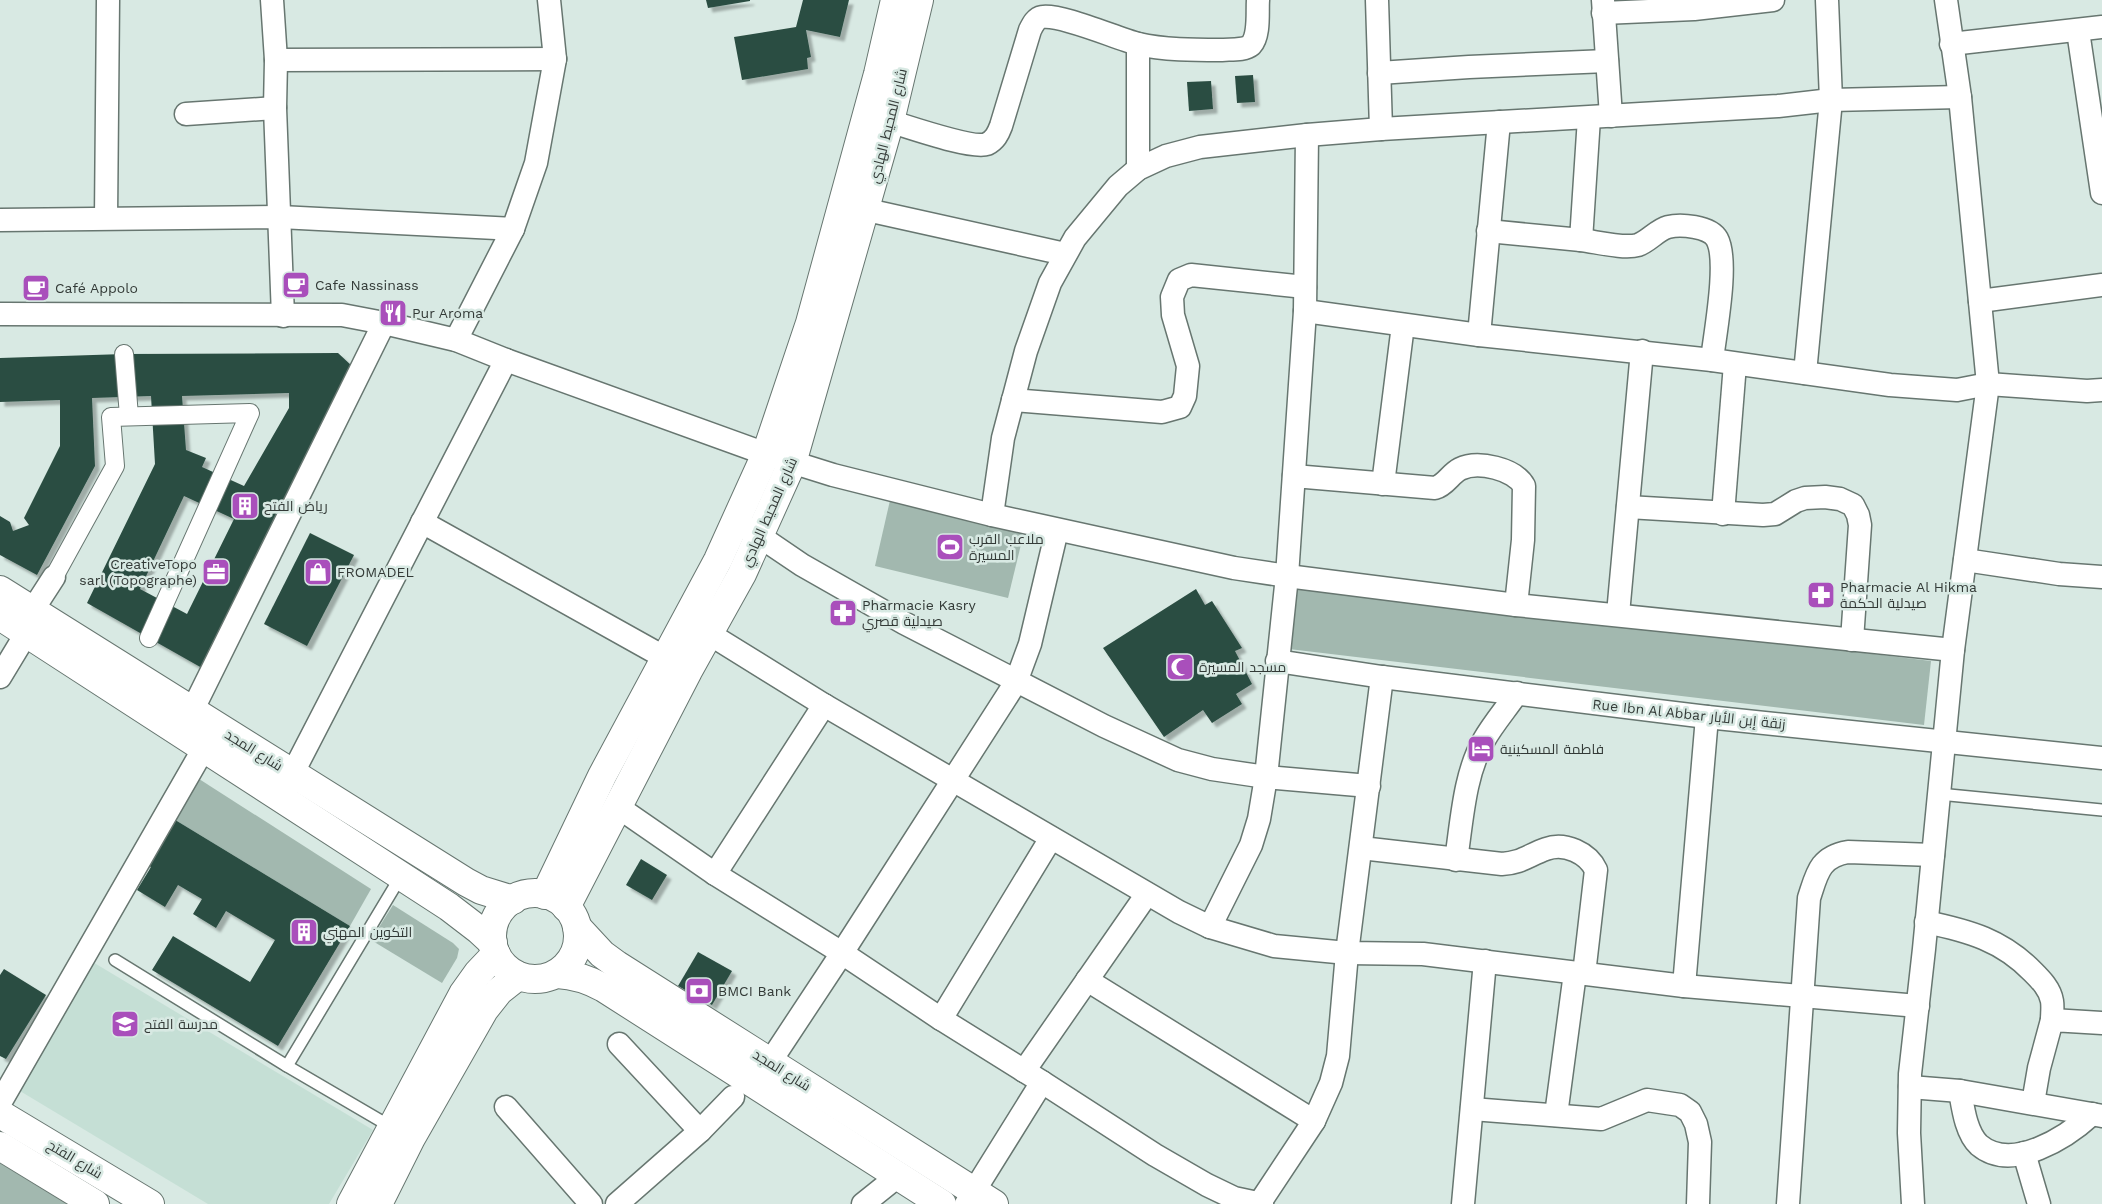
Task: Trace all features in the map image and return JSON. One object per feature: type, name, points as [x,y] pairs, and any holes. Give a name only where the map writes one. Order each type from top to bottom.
[{"type":"street","points":[[106,218],[108,0]]},
{"type":"street","points":[[272,0],[276,60],[283,316]]},
{"type":"street","points":[[456,340],[513,229],[536,164],[555,60],[549,0]]},
{"type":"street","name":"شارع المحيط الهادي","points":[[879,118],[895,0]]},
{"type":"street","name":"شارع المحيط الهادي","points":[[563,910],[602,776],[665,657],[698,626],[742,574],[792,463],[855,207],[879,118],[919,0]]},
{"type":"street","points":[[879,118],[975,145],[986,144],[996,138],[1030,30],[1034,22],[1040,17],[1048,16],[1064,20],[1138,44],[1194,50],[1247,47],[1254,40],[1258,0]]},
{"type":"street","points":[[1376,0],[1381,129]]},
{"type":"street","points":[[1611,116],[1603,7],[1694,9],[1774,0]]},
{"type":"street","points":[[1805,373],[1831,100],[1827,0]]},
{"type":"street","points":[[1913,1204],[1909,1133],[1910,1087],[1953,650],[1988,384],[1960,97],[1946,0]]},
{"type":"street","points":[[1951,44],[2102,27]]},
{"type":"street","points":[[2078,31],[2099,142],[2102,193]]},
{"type":"street","points":[[1138,44],[1138,170]]},
{"type":"street","points":[[276,60],[555,60]]},
{"type":"street","points":[[1379,73],[1607,61]]},
{"type":"street","points":[[992,515],[1003,438],[1026,352],[1050,284],[1075,238],[1105,200],[1118,186],[1138,170],[1166,156],[1200,147],[1381,129],[1778,106],[1831,100],[1960,97]]},
{"type":"street","points":[[186,114],[276,108]]},
{"type":"street","points":[[1581,240],[1589,118]]},
{"type":"street","points":[[1479,335],[1499,122]]},
{"type":"street","points":[[1210,927],[1251,845],[1259,820],[1266,777],[1287,576],[1305,312],[1307,135]]},
{"type":"street","points":[[855,207],[1065,254]]},
{"type":"street","name":"شارع المحيط الهادي","points":[[563,910],[688,671],[698,626],[718,560],[766,454],[810,323],[855,207]]},
{"type":"street","points":[[0,220],[280,217],[513,229]]},
{"type":"street","points":[[1488,231],[1638,245],[1667,227],[1684,226],[1704,230],[1716,237],[1721,249],[1722,265],[1712,360]]},
{"type":"street","points":[[1013,400],[1162,412],[1180,407],[1185,396],[1188,366],[1173,315],[1172,297],[1179,280],[1191,275],[1305,286]]},
{"type":"street","points":[[1980,301],[2102,285]]},
{"type":"street","points":[[1305,312],[1479,335],[1712,360],[1890,385],[1957,390],[1988,384],[2087,391],[2102,390]]},
{"type":"street","points":[[0,314],[342,315],[456,340],[506,360],[766,454],[833,476],[1057,530],[1234,568],[1516,604],[1953,650]]},
{"type":"street","points":[[192,711],[384,323]]},
{"type":"street","points":[[1383,484],[1403,325]]},
{"type":"street","points":[[1618,614],[1642,352]]},
{"type":"street","points":[[124,354],[129,416]]},
{"type":"street","points":[[287,785],[506,360]]},
{"type":"street","points":[[1723,514],[1735,364]]},
{"type":"street","points":[[0,678],[115,466],[111,417],[250,413],[149,638]]},
{"type":"street","points":[[1294,476],[1435,488],[1442,486],[1457,470],[1465,467],[1502,469],[1520,478],[1524,486],[1524,503],[1516,604]]},
{"type":"street","points":[[1628,507],[1748,516],[1775,514],[1796,501],[1806,498],[1833,498],[1853,505],[1858,514],[1860,525],[1852,640]]},
{"type":"street","points":[[736,521],[802,565],[904,623],[1016,682],[1178,760],[1212,770],[1368,786]]},
{"type":"street","points":[[422,522],[688,671]]},
{"type":"street","points":[[770,1062],[1016,682],[1030,644],[1057,530]]},
{"type":"street","points":[[1965,560],[2059,574],[2102,577]]},
{"type":"street","name":"شارع المجد","points":[[0,590],[29,623],[204,748],[287,785],[481,890],[513,900]]},
{"type":"street","name":"شارع المجد","points":[[0,616],[29,623],[192,711],[401,876],[465,918],[494,948]]},
{"type":"street","points":[[698,626],[824,705],[1147,894],[1210,927],[1274,946],[1348,953],[1423,954],[1684,986],[1918,1006]]},
{"type":"street","name":"Rue Ibn Al Abbar زنقة إبن الأبار","points":[[1277,661],[1382,677],[1707,717],[2102,758]]},
{"type":"street","points":[[618,807],[715,874],[842,953],[941,1019],[1155,1155],[1234,1198],[1260,1204],[1314,1121],[1331,1083],[1338,1056],[1348,953],[1382,677]]},
{"type":"street","points":[[1456,860],[1469,782],[1476,758],[1484,740],[1517,693]]},
{"type":"street","points":[[715,874],[824,705]]},
{"type":"street","points":[[1684,986],[1707,717]]},
{"type":"street","points":[[0,1103],[204,748]]},
{"type":"street","points":[[941,1019],[1051,838]]},
{"type":"street","points":[[1361,848],[1456,860],[1516,863],[1547,848],[1558,846],[1583,854],[1591,861],[1596,870],[1556,1116]]},
{"type":"street","points":[[1788,1204],[1810,898],[1822,864],[1835,854],[1848,852],[1933,855]]},
{"type":"street","points":[[978,1200],[1033,1076],[1087,980],[1147,894]]},
{"type":"street","points":[[523,895],[563,910],[578,939],[575,953],[567,965],[557,974],[544,978],[530,979],[518,976],[505,966],[494,948],[493,929],[498,915],[513,900],[523,895]]},
{"type":"street","name":"شارع المجد","points":[[563,910],[596,948],[617,965],[770,1062],[978,1200]]},
{"type":"street","points":[[1926,922],[1959,929],[1990,939],[2008,950],[2044,983],[2052,999],[2052,1020],[2039,1068],[2033,1103]]},
{"type":"street","points":[[378,1204],[402,1132],[463,994],[494,948]]},
{"type":"street","points":[[1463,1204],[1485,961]]},
{"type":"street","name":"شارع المجد","points":[[557,974],[581,977],[604,988],[942,1204]]},
{"type":"street","points":[[351,1204],[484,1010],[499,990],[518,976]]},
{"type":"street","points":[[1087,980],[1314,1121]]},
{"type":"street","points":[[2052,1020],[2102,1023]]},
{"type":"street","points":[[619,1044],[700,1132]]},
{"type":"street","points":[[1910,1087],[1960,1091],[2097,1115]]},
{"type":"street","points":[[1960,1091],[1965,1116],[1978,1144],[1990,1151],[2008,1154],[2043,1148],[2097,1115]]},
{"type":"street","points":[[616,1204],[700,1132],[733,1097]]},
{"type":"street","points":[[1472,1109],[1600,1119],[1647,1100],[1680,1105],[1690,1112],[1696,1124],[1700,1142],[1698,1204]]},
{"type":"street","points":[[506,1107],[591,1204]]},
{"type":"street","name":"شارع الفتح","points":[[0,1114],[150,1204]]},
{"type":"street","name":"شارع الفتح","points":[[0,1146],[95,1204]]},
{"type":"street","points":[[2024,1152],[2039,1204]]},
{"type":"street","points":[[875,1201],[898,1176]]},
{"type":"lane","points":[[1938,794],[2102,810]]},
{"type":"lane","points":[[287,1066],[401,876]]},
{"type":"lane","points":[[115,960],[287,1066],[402,1132]]},
{"type":"shaded area","name":"ملاعب القرب المسيرة","points":[[891,496],[1025,528],[1008,598],[875,566]]},
{"type":"shaded area","points":[[1296,584],[1931,661],[1924,725],[1289,649]]},
{"type":"shaded area","points":[[196,777],[371,889],[350,926],[172,818]]},
{"type":"shaded area","points":[[393,905],[453,943],[459,949],[457,958],[442,983],[371,940]]},
{"type":"shaded area","name":"مدرسة الفتح","points":[[91,961],[373,1130],[329,1204],[208,1204],[15,1088]]},
{"type":"shaded area","points":[[0,1163],[67,1204],[0,1204]]},
{"type":"building","points":[[706,0],[750,0],[750,1],[708,8]]},
{"type":"building","points":[[803,0],[849,0],[840,37],[806,30],[811,57],[807,58],[808,69],[742,80],[734,37],[796,27]]},
{"type":"building","points":[[1253,75],[1255,102],[1237,103],[1235,76]]},
{"type":"building","points":[[1211,81],[1213,109],[1189,111],[1187,82]]},
{"type":"building","name":"رياض الفتح","points":[[338,353],[353,367],[202,668],[87,603],[155,464],[151,396],[92,398],[95,466],[37,575],[0,555],[0,516],[10,522],[13,531],[29,525],[24,518],[60,446],[60,400],[0,402],[0,358],[124,354]],"holes":[[[289,393],[289,408],[244,486],[202,467],[206,458],[186,450],[182,396]],[[184,496],[234,519],[187,614],[140,589]]]},
{"type":"building","name":"FROMADEL","points":[[310,533],[354,555],[307,646],[264,624]]},
{"type":"building","name":"مسجد المسيرة","points":[[1196,589],[1205,605],[1212,601],[1242,648],[1235,651],[1252,684],[1236,694],[1242,704],[1212,723],[1203,710],[1164,737],[1103,648]]},
{"type":"building","name":"التكوين المهني","points":[[172,818],[350,926],[278,1046],[152,970],[173,936],[250,982],[275,940],[226,911],[216,928],[193,914],[202,899],[178,885],[165,907],[137,890],[151,867],[144,863]]},
{"type":"building","points":[[641,859],[667,875],[652,900],[626,885]]},
{"type":"building","points":[[698,952],[732,971],[712,1005],[678,986]]},
{"type":"building","points":[[4,969],[46,995],[6,1059],[0,1056],[0,975]]},
{"type":"place","name":"Cafe Nassinass","points":[[296,285]]},
{"type":"place","name":"Café Appolo","points":[[36,288]]},
{"type":"place","name":"Pur Aroma","points":[[393,313]]},
{"type":"place","name":"رياض الفتح","points":[[245,506]]},
{"type":"place","name":"ملاعب القرب المسيرة","points":[[950,547]]},
{"type":"place","name":"CreativeTopo sarl (Topographe)","points":[[216,572]]},
{"type":"place","name":"FROMADEL","points":[[318,572]]},
{"type":"place","name":"Pharmacie Al Hikma صيدلية الحكمة","points":[[1821,595]]},
{"type":"place","name":"Pharmacie Kasry صيدلية قصري","points":[[843,613]]},
{"type":"place","name":"مسجد المسيرة","points":[[1180,667]]},
{"type":"place","name":"فاطمة المسكينية","points":[[1481,749]]},
{"type":"place","name":"التكوين المهني","points":[[304,932]]},
{"type":"place","name":"BMCI Bank","points":[[699,991]]},
{"type":"place","name":"مدرسة الفتح","points":[[125,1024]]}]
